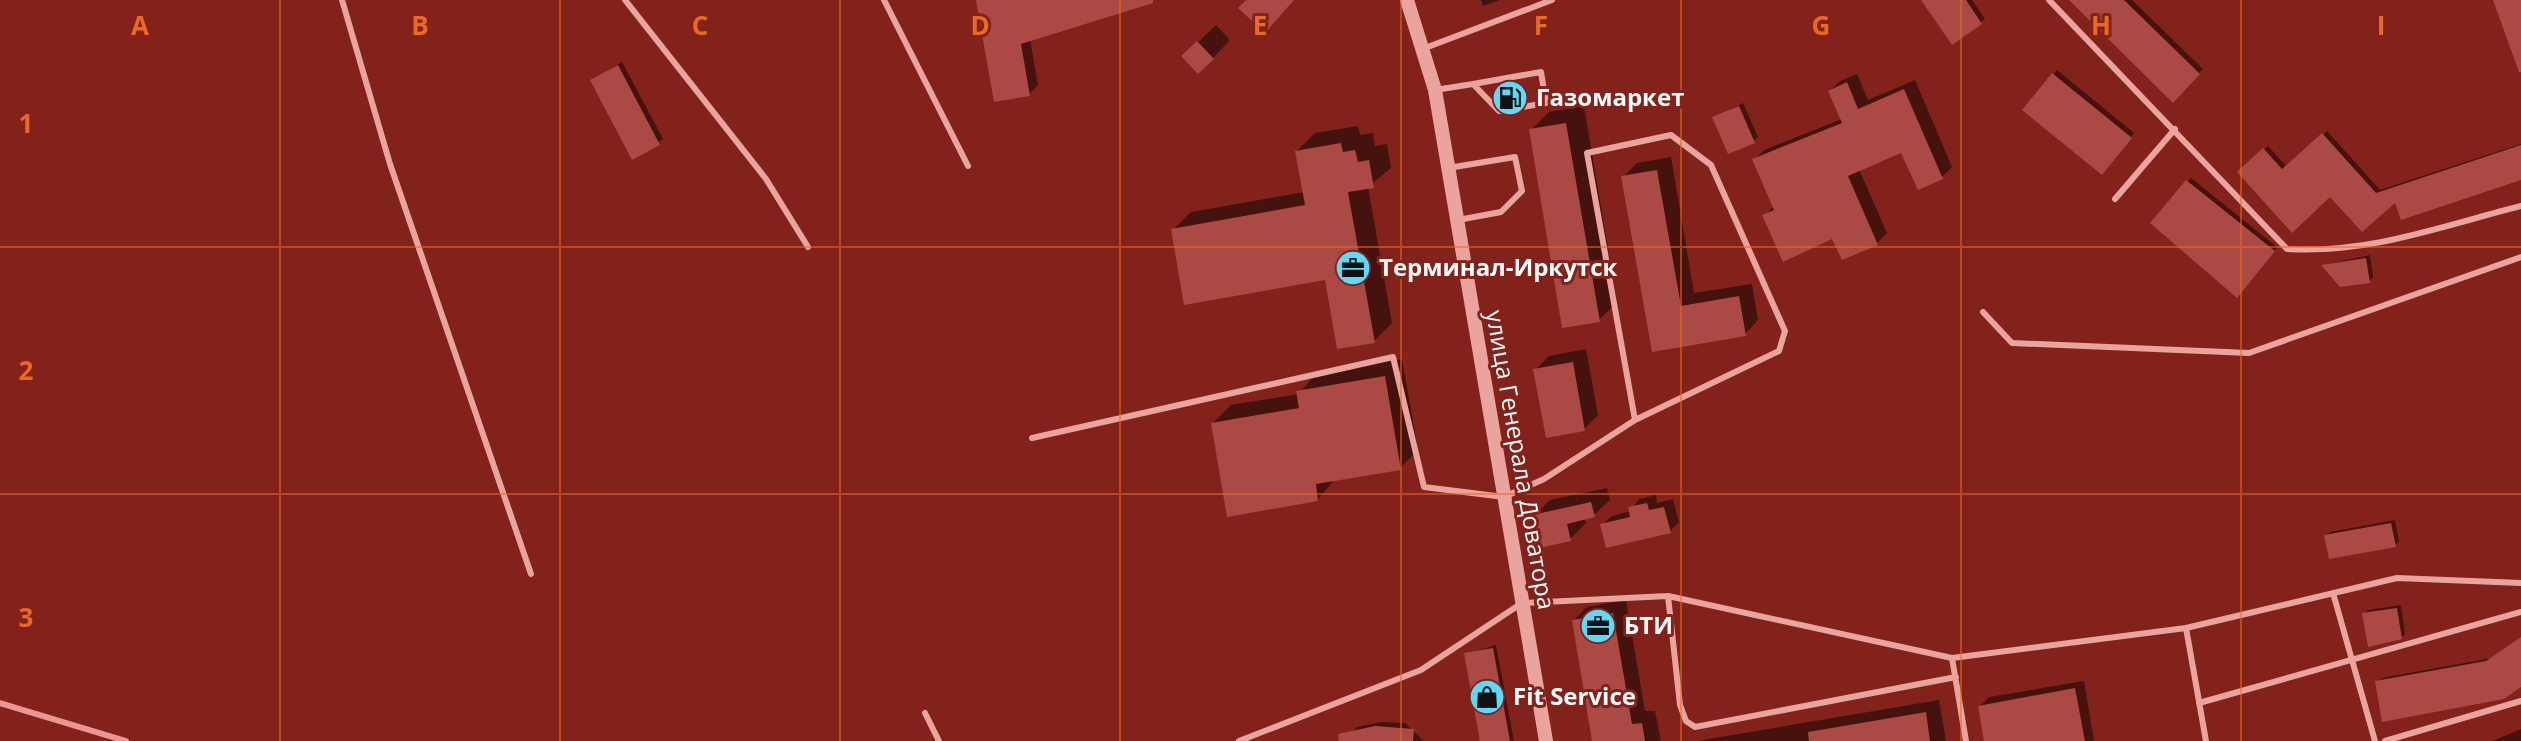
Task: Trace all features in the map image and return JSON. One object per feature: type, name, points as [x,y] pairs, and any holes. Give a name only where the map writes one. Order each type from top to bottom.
[{"type":"street","name":"улица Генерала Доватора","points":[[1407,0],[1425,48],[1435,90],[1546,741]]},
{"type":"lane","points":[[342,0],[390,164],[531,574]]},
{"type":"lane","points":[[625,0],[766,179],[808,247]]},
{"type":"lane","points":[[884,0],[968,166]]},
{"type":"lane","points":[[1425,48],[1552,0]]},
{"type":"lane","points":[[2049,0],[2287,249],[2326,251],[2376,246],[2521,206]]},
{"type":"lane","points":[[1435,90],[1541,72],[1546,103],[1499,111],[1473,84]]},
{"type":"lane","points":[[2115,199],[2175,129]]},
{"type":"lane","points":[[1032,438],[1393,357],[1424,487],[1504,497],[1544,479],[1635,420],[1779,351],[1785,331],[1711,165],[1671,135],[1587,153],[1635,420]]},
{"type":"lane","points":[[1448,168],[1515,157],[1522,191],[1501,212],[1456,220]]},
{"type":"lane","points":[[1983,312],[2012,343],[2249,353],[2521,257]]},
{"type":"lane","points":[[1239,741],[1421,670],[1522,603],[1668,596],[1952,658],[2186,628],[2397,578],[2521,583]]},
{"type":"lane","points":[[2333,593],[2375,741]]},
{"type":"lane","points":[[1668,596],[1680,705],[1686,721],[1695,727],[1956,677]]},
{"type":"lane","points":[[2199,703],[2354,662],[2521,612]]},
{"type":"lane","points":[[2186,628],[2206,741]]},
{"type":"lane","points":[[1952,658],[1966,741]]},
{"type":"lane","points":[[2385,741],[2521,701]]},
{"type":"lane","points":[[925,713],[939,741]]},
{"type":"building","points":[[976,0],[1153,0],[1153,3],[1021,44],[1030,96],[994,102]]},
{"type":"building","points":[[1246,0],[1294,0],[1265,33],[1238,8]]},
{"type":"building","points":[[1921,0],[1966,0],[1982,24],[1952,45]]},
{"type":"building","points":[[2069,0],[2124,0],[2200,74],[2173,103]]},
{"type":"building","points":[[2493,0],[2521,0],[2521,72],[2519,72]]},
{"type":"building","points":[[1197,41],[1214,59],[1198,74],[1181,56]]},
{"type":"building","points":[[618,65],[660,145],[632,160],[590,80]]},
{"type":"building","points":[[2052,73],[2132,138],[2102,175],[2022,110]]},
{"type":"building","points":[[1847,82],[1858,109],[1904,89],[1943,179],[1918,190],[1901,153],[1848,176],[1878,245],[1842,260],[1832,239],[1783,262],[1762,215],[1774,210],[1752,159],[1842,123],[1828,91]]},
{"type":"building","points":[[1739,106],[1755,143],[1728,154],[1712,117]]},
{"type":"building","points":[[1566,123],[1600,322],[1562,328],[1529,129]]},
{"type":"building","points":[[2322,133],[2376,193],[2521,145],[2521,180],[2401,220],[2395,203],[2362,232],[2330,197],[2292,233],[2237,172],[2263,148],[2282,169]]},
{"type":"building","points":[[1341,143],[1343,152],[1355,150],[1358,162],[1369,160],[1374,188],[1348,192],[1375,343],[1337,349],[1325,280],[1184,305],[1171,229],[1305,205],[1295,151]]},
{"type":"building","points":[[1657,170],[1681,306],[1739,296],[1746,336],[1652,352],[1621,176]]},
{"type":"building","points":[[2186,180],[2275,251],[2237,298],[2150,223]]},
{"type":"building","points":[[2366,258],[2370,283],[2340,287],[2321,265]]},
{"type":"building","points":[[1573,362],[1585,431],[1546,438],[1533,369]]},
{"type":"building","points":[[1385,376],[1401,470],[1316,484],[1318,501],[1227,517],[1211,423],[1299,408],[1296,391]]},
{"type":"building","points":[[1591,502],[1595,517],[1567,524],[1571,541],[1539,548],[1532,515]]},
{"type":"building","points":[[1647,503],[1649,510],[1664,507],[1671,533],[1606,548],[1600,524],[1630,517],[1628,507]]},
{"type":"building","points":[[2391,523],[2396,547],[2329,559],[2324,535]]},
{"type":"building","points":[[2397,608],[2402,639],[2368,647],[2362,613]]},
{"type":"building","points":[[1613,613],[1632,724],[1642,723],[1645,741],[1592,741],[1572,620]]},
{"type":"building","points":[[2521,637],[2521,687],[2504,699],[2382,722],[2375,681],[2486,661]]},
{"type":"building","name":"Fit Service","points":[[1493,648],[1510,741],[1480,741],[1464,653]]},
{"type":"building","points":[[2075,688],[2085,741],[1984,741],[1978,706]]},
{"type":"building","points":[[1926,712],[1930,741],[1809,741],[1808,732]]},
{"type":"building","points":[[1375,726],[1414,729],[1413,741],[1339,741],[1338,734]]},
{"type":"waterway","points":[[0,703],[126,741]]},
{"type":"place","name":"Газомаркет","points":[[1510,98]]},
{"type":"place","name":"Терминал-Иркутск","points":[[1353,268]]},
{"type":"place","name":"БТИ","points":[[1598,626]]},
{"type":"place","name":"Fit Service","points":[[1487,697]]}]
